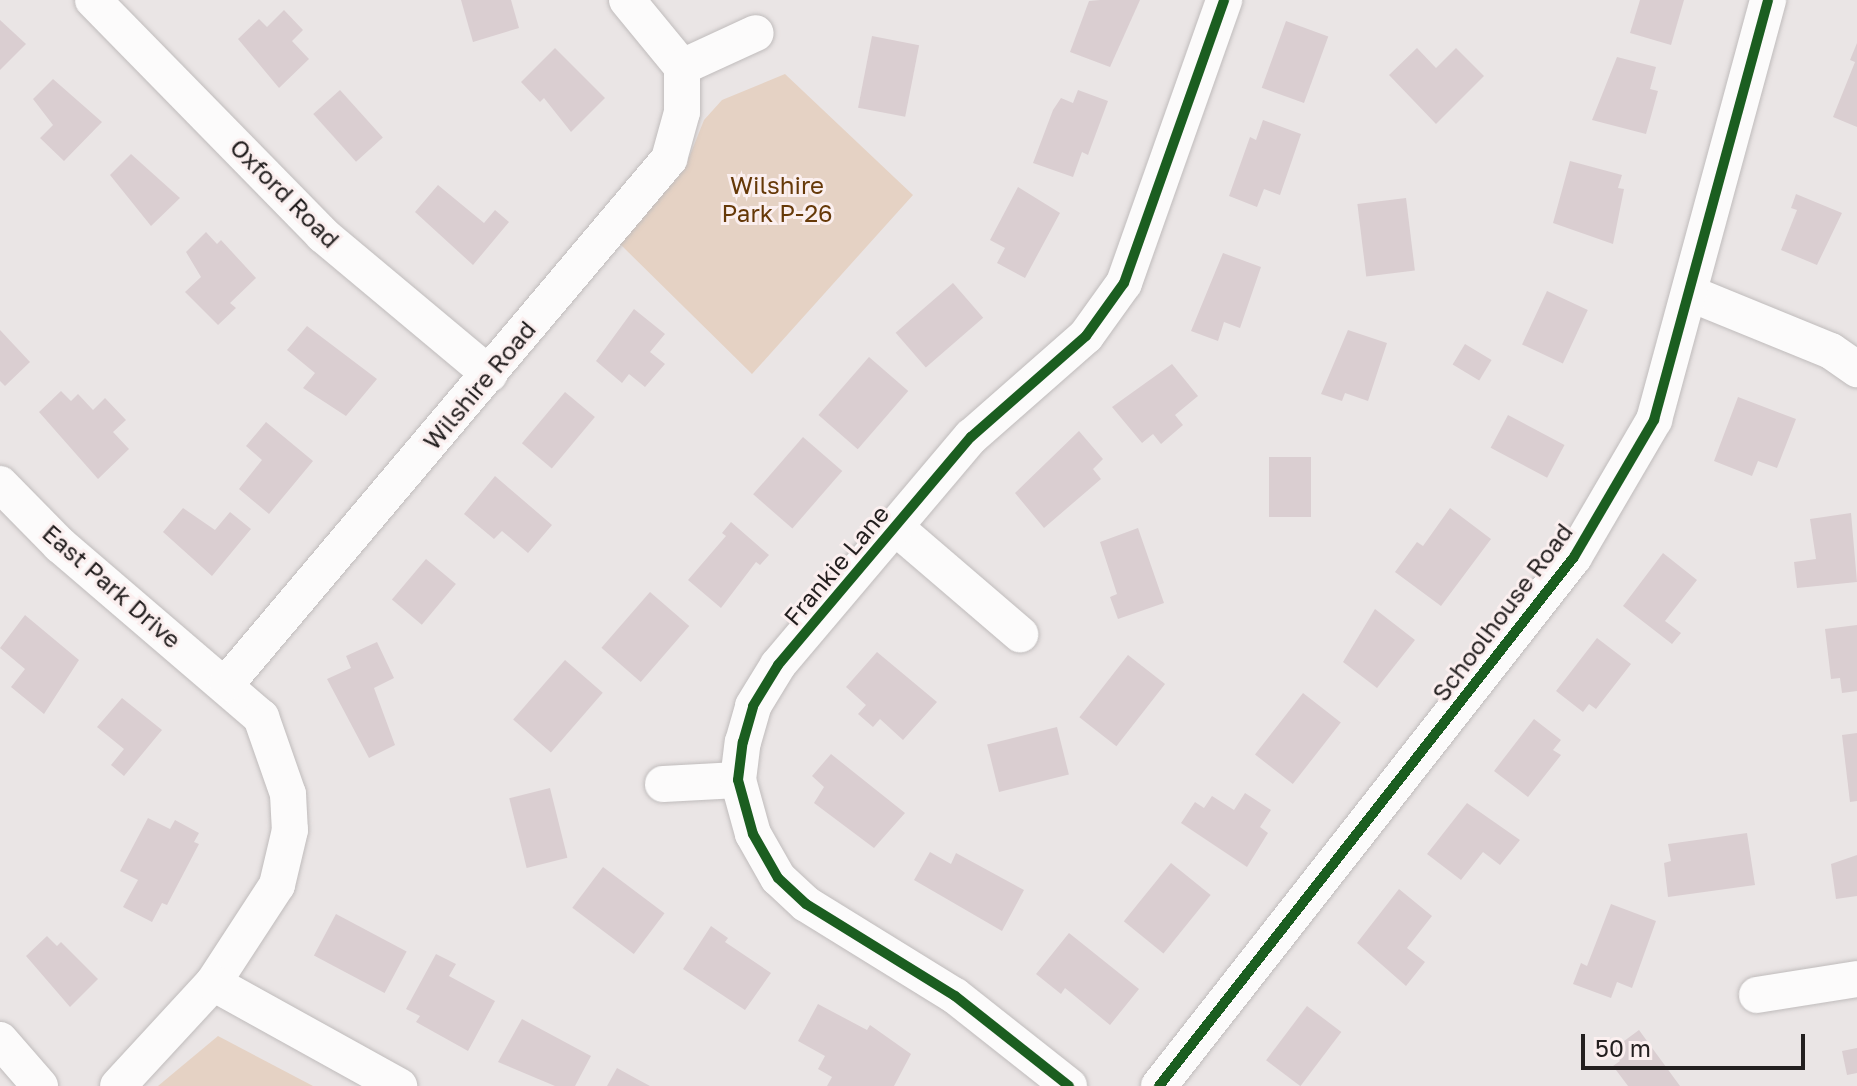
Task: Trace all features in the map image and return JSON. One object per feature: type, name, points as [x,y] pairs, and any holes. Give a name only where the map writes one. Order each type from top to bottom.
[{"type":"street","name":"Oxford Road","points":[[93,0],[323,235],[489,374]]},
{"type":"street","points":[[627,0],[682,67],[756,33]]},
{"type":"street","name":"Frankie Lane","points":[[1069,1086],[955,996],[806,904],[778,878],[753,834],[738,780],[753,706],[772,675],[971,437],[1086,336],[1124,283],[1224,0]]},
{"type":"street","name":"Schoolhouse Road","points":[[1160,1085],[1574,557],[1654,420],[1768,0]]},
{"type":"street","name":"Wilshire Road","points":[[227,683],[669,159],[682,112],[682,67]]},
{"type":"street","points":[[1689,293],[1831,351],[1857,369]]},
{"type":"street","name":"East Park Drive","points":[[0,484],[60,545],[227,683],[261,717],[280,762],[290,830],[277,885],[213,983],[118,1086]]},
{"type":"street","points":[[895,527],[1020,634]]},
{"type":"street","points":[[663,784],[738,780]]},
{"type":"street","points":[[1757,995],[1857,979]]},
{"type":"street","points":[[213,983],[399,1086]]},
{"type":"street","points":[[0,1040],[40,1086]]},
{"type":"green space","name":"Wilshire Park P-26","points":[[785,74],[913,195],[752,374],[620,244],[684,170],[704,120],[722,100]]},
{"type":"green space","points":[[218,1036],[313,1086],[158,1086]]},
{"type":"building","points":[[461,0],[511,0],[519,28],[473,42]]},
{"type":"building","points":[[1140,0],[1110,67],[1070,52],[1089,1]]},
{"type":"building","points":[[1640,0],[1684,0],[1671,45],[1630,33]]},
{"type":"building","points":[[284,10],[303,30],[292,41],[309,59],[279,88],[238,39],[259,19],[267,27]]},
{"type":"building","points":[[0,20],[26,44],[0,70]]},
{"type":"building","points":[[1286,21],[1328,36],[1304,103],[1262,88]]},
{"type":"building","points":[[872,36],[919,45],[905,117],[858,108]]},
{"type":"building","points":[[1857,43],[1857,127],[1833,117],[1855,62],[1850,60]]},
{"type":"building","points":[[555,48],[605,98],[571,132],[544,98],[540,102],[521,82]]},
{"type":"building","points":[[1417,48],[1436,68],[1456,48],[1484,76],[1436,124],[1389,75]]},
{"type":"building","points":[[1617,57],[1656,67],[1650,89],[1658,91],[1646,134],[1592,120]]},
{"type":"building","points":[[53,79],[102,122],[64,161],[40,138],[53,125],[33,99]]},
{"type":"building","points":[[340,90],[383,138],[356,162],[313,114]]},
{"type":"building","points":[[1078,90],[1108,101],[1088,155],[1082,152],[1073,177],[1033,163],[1053,110],[1061,98],[1073,103]]},
{"type":"building","points":[[1263,120],[1301,134],[1280,195],[1264,189],[1257,207],[1229,196],[1250,137],[1256,140]]},
{"type":"building","points":[[131,154],[180,198],[151,226],[110,175]]},
{"type":"building","points":[[1570,161],[1622,175],[1618,188],[1624,189],[1613,244],[1553,223]]},
{"type":"building","points":[[438,185],[484,223],[495,210],[509,222],[473,265],[415,212]]},
{"type":"building","points":[[1018,187],[1060,213],[1025,278],[997,263],[1005,248],[990,240]]},
{"type":"building","points":[[1796,194],[1842,213],[1817,265],[1781,250],[1797,210],[1791,208]]},
{"type":"building","points":[[1406,198],[1415,270],[1366,276],[1357,204]]},
{"type":"building","points":[[206,232],[217,244],[221,240],[256,278],[230,303],[236,308],[218,325],[185,292],[201,277],[186,252]]},
{"type":"building","points":[[1223,253],[1261,267],[1240,328],[1224,322],[1218,341],[1191,331]]},
{"type":"building","points":[[953,283],[983,318],[926,368],[896,333]]},
{"type":"building","points":[[1547,291],[1588,310],[1563,363],[1522,344]]},
{"type":"building","points":[[634,309],[665,334],[650,352],[665,364],[645,387],[629,374],[622,383],[596,361]]},
{"type":"building","points":[[307,326],[377,379],[346,416],[303,388],[315,373],[287,350]]},
{"type":"building","points":[[0,330],[30,362],[5,386],[0,381]]},
{"type":"building","points":[[1348,330],[1387,343],[1368,401],[1345,393],[1342,401],[1321,394]]},
{"type":"building","points":[[1465,344],[1492,360],[1479,381],[1453,365]]},
{"type":"building","points":[[869,357],[908,391],[858,449],[818,415]]},
{"type":"building","points":[[1172,364],[1198,396],[1175,415],[1183,425],[1161,444],[1153,434],[1142,443],[1112,407]]},
{"type":"building","points":[[61,391],[71,401],[78,394],[93,410],[105,398],[126,420],[113,432],[129,449],[98,479],[39,412]]},
{"type":"building","points":[[565,392],[595,417],[552,468],[522,443]]},
{"type":"building","points":[[1738,397],[1796,419],[1777,468],[1758,461],[1752,476],[1714,461]]},
{"type":"building","points":[[1508,415],[1565,445],[1547,478],[1491,448]]},
{"type":"building","points":[[266,422],[313,461],[269,514],[239,489],[262,460],[246,446]]},
{"type":"building","points":[[1079,431],[1103,459],[1093,469],[1101,479],[1044,528],[1015,493]]},
{"type":"building","points":[[803,437],[842,471],[792,528],[753,494]]},
{"type":"building","points":[[1269,457],[1311,457],[1311,517],[1269,517]]},
{"type":"building","points":[[495,476],[552,525],[528,553],[502,531],[494,539],[464,514]]},
{"type":"building","points":[[183,508],[215,530],[230,512],[251,529],[212,576],[163,532]]},
{"type":"building","points":[[1450,508],[1491,539],[1441,606],[1395,572],[1417,542],[1423,546]]},
{"type":"building","points":[[1851,513],[1857,582],[1797,588],[1794,562],[1816,559],[1810,519]]},
{"type":"building","points":[[731,522],[769,555],[760,565],[756,562],[721,608],[688,580],[726,536],[722,533]]},
{"type":"building","points":[[1138,528],[1164,603],[1118,619],[1110,597],[1117,594],[1100,542]]},
{"type":"building","points":[[1663,553],[1697,580],[1665,621],[1681,633],[1672,644],[1623,606]]},
{"type":"building","points":[[426,559],[456,584],[422,625],[392,600]]},
{"type":"building","points":[[650,592],[689,626],[641,682],[601,648]]},
{"type":"building","points":[[1375,609],[1415,640],[1377,688],[1343,662]]},
{"type":"building","points":[[25,615],[79,660],[44,714],[11,687],[25,669],[0,648]]},
{"type":"building","points":[[1857,625],[1857,691],[1842,693],[1840,678],[1831,679],[1825,629]]},
{"type":"building","points":[[1597,638],[1631,664],[1596,709],[1589,704],[1583,712],[1556,691]]},
{"type":"building","points":[[377,642],[394,678],[374,688],[395,745],[369,758],[327,679],[351,668],[346,656]]},
{"type":"building","points":[[877,652],[937,702],[903,740],[880,719],[873,727],[858,714],[866,705],[846,687]]},
{"type":"building","points":[[1128,655],[1165,684],[1116,746],[1079,717]]},
{"type":"building","points":[[565,660],[603,693],[551,752],[513,720]]},
{"type":"building","points":[[1303,693],[1341,723],[1293,784],[1255,754]]},
{"type":"building","points":[[122,698],[162,730],[124,776],[111,765],[124,749],[97,727]]},
{"type":"building","points":[[1534,719],[1561,740],[1553,750],[1561,755],[1528,797],[1494,771]]},
{"type":"building","points":[[1057,727],[1069,775],[999,792],[987,744]]},
{"type":"building","points":[[1857,733],[1857,801],[1850,802],[1842,735]]},
{"type":"building","points":[[831,754],[905,813],[874,848],[814,803],[824,787],[812,776]]},
{"type":"building","points":[[550,788],[567,858],[527,868],[509,798]]},
{"type":"building","points":[[1245,793],[1271,810],[1260,827],[1268,833],[1247,867],[1181,823],[1195,802],[1204,808],[1212,796],[1234,810]]},
{"type":"building","points":[[1467,803],[1520,840],[1500,865],[1483,852],[1461,880],[1427,854]]},
{"type":"building","points":[[148,818],[170,829],[175,820],[199,833],[194,842],[199,844],[167,905],[162,903],[152,922],[123,907],[138,880],[120,871]]},
{"type":"building","points":[[1747,833],[1755,885],[1668,897],[1664,863],[1671,861],[1668,844]]},
{"type":"building","points":[[930,852],[951,864],[956,853],[1024,890],[1002,931],[914,880]]},
{"type":"building","points":[[1857,855],[1857,896],[1836,899],[1831,864]]},
{"type":"building","points":[[1171,863],[1211,895],[1163,953],[1124,921]]},
{"type":"building","points":[[603,867],[664,913],[634,954],[572,908]]},
{"type":"building","points":[[1399,889],[1432,916],[1407,948],[1425,962],[1406,986],[1357,943]]},
{"type":"building","points":[[1611,904],[1656,921],[1632,988],[1617,982],[1611,998],[1573,984],[1581,963],[1587,966]]},
{"type":"building","points":[[336,914],[407,952],[385,993],[314,955]]},
{"type":"building","points":[[711,926],[728,938],[725,942],[771,973],[745,1010],[683,969]]},
{"type":"building","points":[[1069,933],[1139,989],[1110,1025],[1065,988],[1061,994],[1036,974]]},
{"type":"building","points":[[47,936],[57,946],[61,942],[98,979],[70,1007],[26,956]]},
{"type":"building","points":[[436,954],[456,964],[449,976],[495,1001],[468,1051],[416,1022],[420,1016],[406,1009]]},
{"type":"building","points":[[818,1004],[867,1030],[870,1025],[911,1054],[894,1086],[827,1086],[832,1077],[818,1069],[825,1056],[798,1041]]},
{"type":"building","points":[[1307,1006],[1341,1032],[1301,1086],[1266,1060]]},
{"type":"building","points":[[522,1019],[591,1056],[575,1086],[555,1086],[498,1062]]},
{"type":"building","points":[[1639,1030],[1680,1086],[1628,1086],[1613,1066],[1620,1061],[1612,1050]]},
{"type":"building","points":[[1857,1048],[1857,1073],[1847,1075],[1842,1051]]},
{"type":"building","points":[[617,1068],[637,1079],[650,1086],[607,1086]]},
{"type":"cycle path","points":[[1069,1086],[955,996],[806,904],[778,878],[753,834],[738,780],[743,742],[753,706],[778,665],[971,437],[1086,336],[1124,283],[1224,0]]},
{"type":"cycle path","points":[[1159,1086],[1574,557],[1654,420],[1768,0]]}]
